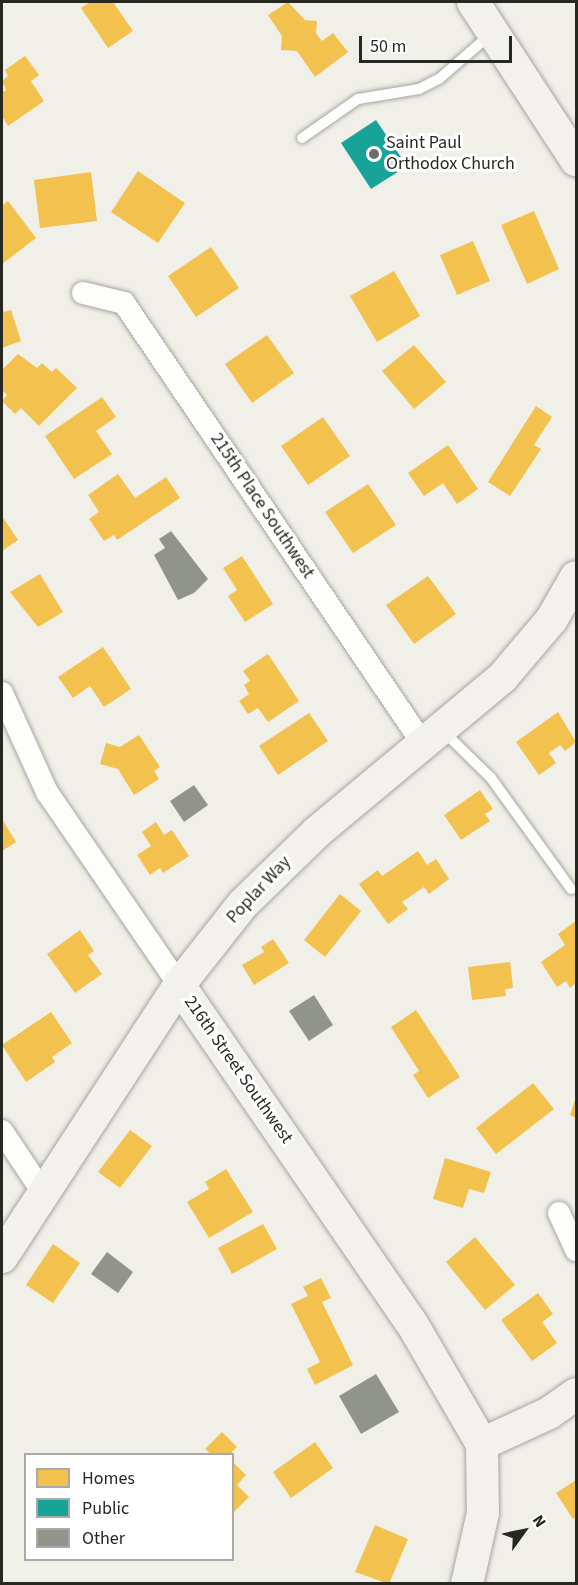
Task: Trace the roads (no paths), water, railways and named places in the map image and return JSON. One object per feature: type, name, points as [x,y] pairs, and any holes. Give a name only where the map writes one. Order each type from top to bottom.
[{"type":"main road","points":[[473,2],[576,160]]},
{"type":"main road","name":"Poplar Way","points":[[2,1257],[179,985],[243,904],[286,859],[502,678],[529,650],[576,577]]},
{"type":"main road","name":"216th Street Southwest","points":[[179,985],[411,1322],[482,1444]]},
{"type":"main road","points":[[467,1584],[483,1513],[482,1444],[549,1413],[576,1394]]},
{"type":"street","name":"215th Place Southwest","points":[[82,293],[124,303],[432,737]]},
{"type":"street","name":"216th Street Southwest","points":[[2,693],[46,792],[179,985]]},
{"type":"street","points":[[2,1131],[44,1194]]},
{"type":"street","points":[[559,1213],[576,1250]]},
{"type":"lane","points":[[302,138],[358,99],[419,89],[439,79],[493,32]]},
{"type":"lane","points":[[432,737],[491,778],[571,889]]},
{"type":"place","name":"Saint Paul Orthodox Church","points":[[374,154]]}]
